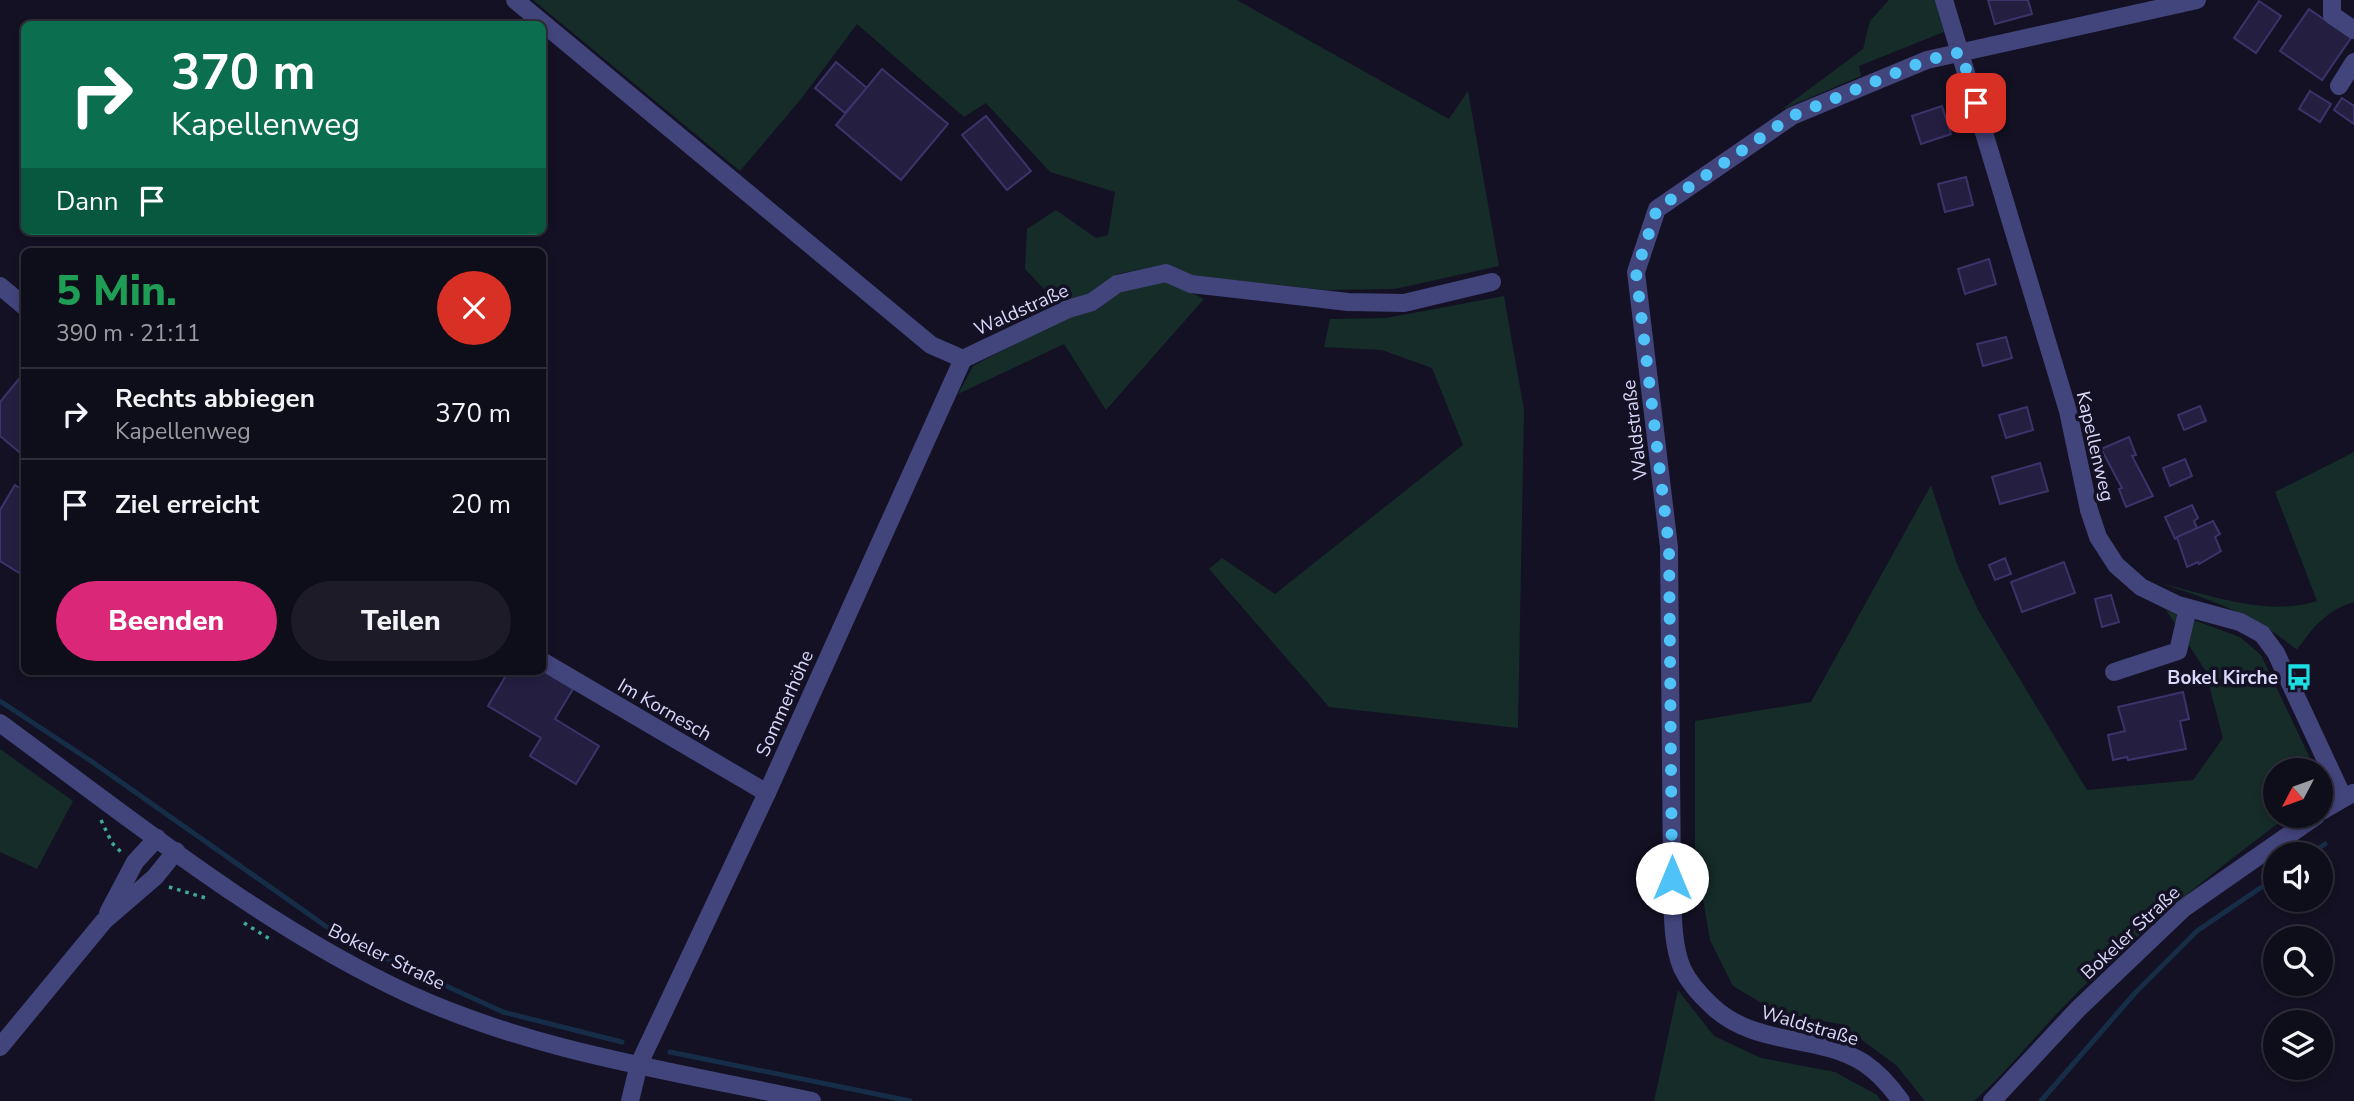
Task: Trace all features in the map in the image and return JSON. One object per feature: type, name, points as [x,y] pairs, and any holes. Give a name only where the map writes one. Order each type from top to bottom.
[{"type":"street","name":"Waldstraße","points":[[515,0],[540,21]]},
{"type":"street","name":"Kapellenweg","points":[[1944,0],[2068,411],[2089,510],[2098,537],[2116,565],[2141,587],[2188,608],[2239,622],[2262,634],[2276,653],[2348,795]]},
{"type":"street","name":"Waldstraße","points":[[1901,1101],[1887,1082],[1863,1062],[1829,1050],[1757,1034],[1727,1020],[1698,993],[1682,967],[1674,930],[1669,547],[1636,272],[1657,209],[1792,116],[1927,60],[2197,0]]},
{"type":"street","points":[[2332,0],[2332,15],[2354,30]]},
{"type":"street","name":"Waldstraße","points":[[546,26],[930,345],[963,359],[1068,309],[1092,302],[1117,284],[1166,273],[1191,284],[1348,302],[1404,303],[1492,282]]},
{"type":"street","points":[[2339,86],[2354,62]]},
{"type":"street","points":[[0,286],[21,304]]},
{"type":"street","name":"Sommerhöhe","points":[[630,1101],[639,1064],[767,793],[963,359]]},
{"type":"street","points":[[2114,672],[2178,651],[2188,608]]},
{"type":"street","name":"Im Kornesch","points":[[546,663],[767,793]]},
{"type":"street","name":"Bokeler Straße","points":[[0,723],[157,838],[321,948],[412,995],[514,1032],[639,1064],[812,1101]]},
{"type":"street","points":[[2333,804],[2348,795]]},
{"type":"street","name":"Bokeler Straße","points":[[1993,1101],[2078,1009],[2184,908],[2299,828]]},
{"type":"street","points":[[104,921],[135,862],[157,838]]},
{"type":"street","points":[[0,1047],[104,921],[155,877],[176,851]]},
{"type":"green space","points":[[533,0],[1237,0],[1449,119],[1468,91],[1499,266],[1395,289],[1326,290],[1195,276],[1168,264],[1117,274],[1090,295],[1058,304],[1025,269],[1027,229],[1056,210],[1096,238],[1108,235],[1115,192],[1050,172],[986,103],[964,117],[857,24],[801,99],[740,171]]},
{"type":"green space","points":[[1889,0],[1935,0],[1944,32],[1859,66],[1861,76],[1781,110],[1863,49],[1870,21]]},
{"type":"green space","points":[[1166,280],[1204,299],[1106,410],[1064,344],[958,394],[973,366],[1070,314],[1097,310],[1121,291]]},
{"type":"green space","points":[[1504,296],[1524,410],[1518,728],[1329,707],[1209,569],[1222,558],[1275,594],[1463,445],[1432,368],[1382,350],[1324,347],[1330,319],[1386,318]]},
{"type":"green space","points":[[2354,452],[2354,602],[2344,605],[2321,620],[2297,650],[2249,618],[2162,584],[2259,606],[2278,607],[2317,601],[2275,492]]},
{"type":"green space","points":[[1931,485],[1957,564],[1978,610],[2087,790],[2193,780],[2223,738],[2205,670],[2166,610],[2240,637],[2261,655],[2309,758],[2263,758],[2263,828],[2272,828],[2148,927],[2070,1000],[1974,1101],[1925,1101],[1896,1065],[1840,1024],[1778,1013],[1733,986],[1710,940],[1695,853],[1695,721],[1811,702]]},
{"type":"green space","points":[[0,749],[73,801],[37,869],[0,852]]},
{"type":"green space","points":[[1678,990],[1714,1036],[1761,1058],[1835,1072],[1877,1095],[1881,1101],[1654,1101]]},
{"type":"building","points":[[1988,0],[2028,0],[2032,14],[1995,24]]},
{"type":"building","points":[[2259,1],[2281,16],[2256,53],[2234,38]]},
{"type":"building","points":[[2309,9],[2351,38],[2322,80],[2280,51]]},
{"type":"building","points":[[836,62],[867,88],[845,113],[815,88]]},
{"type":"building","points":[[882,69],[948,124],[901,180],[836,125]]},
{"type":"building","points":[[2310,91],[2331,104],[2320,122],[2299,109]]},
{"type":"building","points":[[2342,98],[2354,106],[2354,124],[2334,110]]},
{"type":"building","points":[[1942,106],[1951,134],[1921,144],[1912,116]]},
{"type":"building","points":[[986,116],[1031,171],[1007,190],[962,135]]},
{"type":"building","points":[[1966,177],[1973,205],[1945,212],[1938,184]]},
{"type":"building","points":[[1989,259],[1996,284],[1965,294],[1958,269]]},
{"type":"building","points":[[2006,337],[2012,358],[1983,366],[1977,344]]},
{"type":"building","points":[[21,376],[21,454],[0,436],[0,402]]},
{"type":"building","points":[[2200,406],[2206,421],[2184,430],[2178,415]]},
{"type":"building","points":[[2027,407],[2033,430],[2006,438],[1999,415]]},
{"type":"building","points":[[2129,437],[2136,455],[2132,456],[2153,496],[2126,507],[2119,489],[2122,488],[2101,449]]},
{"type":"building","points":[[2185,459],[2192,476],[2170,486],[2163,468]]},
{"type":"building","points":[[2040,463],[2048,491],[2000,504],[1992,477]]},
{"type":"building","points":[[15,485],[21,489],[21,574],[0,561],[0,510]]},
{"type":"building","points":[[2192,505],[2198,518],[2194,521],[2197,528],[2175,539],[2165,517]]},
{"type":"building","points":[[2213,521],[2220,534],[2215,537],[2221,551],[2199,564],[2198,562],[2187,567],[2177,537]]},
{"type":"building","points":[[2005,558],[2011,574],[1995,580],[1989,565]]},
{"type":"building","points":[[2064,562],[2075,593],[2022,612],[2011,582]]},
{"type":"building","points":[[2111,595],[2119,622],[2102,627],[2095,599]]},
{"type":"building","points":[[546,672],[573,689],[555,719],[599,746],[576,784],[530,756],[541,738],[488,706],[506,675],[546,675]]},
{"type":"building","points":[[2183,692],[2189,719],[2180,721],[2186,749],[2128,760],[2127,757],[2113,760],[2108,735],[2125,731],[2118,707]]},
{"type":"waterway","points":[[0,701],[91,761],[344,939],[503,1012],[622,1042]]},
{"type":"waterway","points":[[2041,1101],[2135,993],[2197,931],[2263,886]]},
{"type":"waterway","points":[[670,1052],[910,1101]]},
{"type":"place","name":"Bokel Kirche","points":[[2299,677]]},
{"type":"route","points":[[1672,878],[1669,547],[1636,272],[1657,209],[1792,116],[1927,60],[1961,52],[1976,103]]}]
